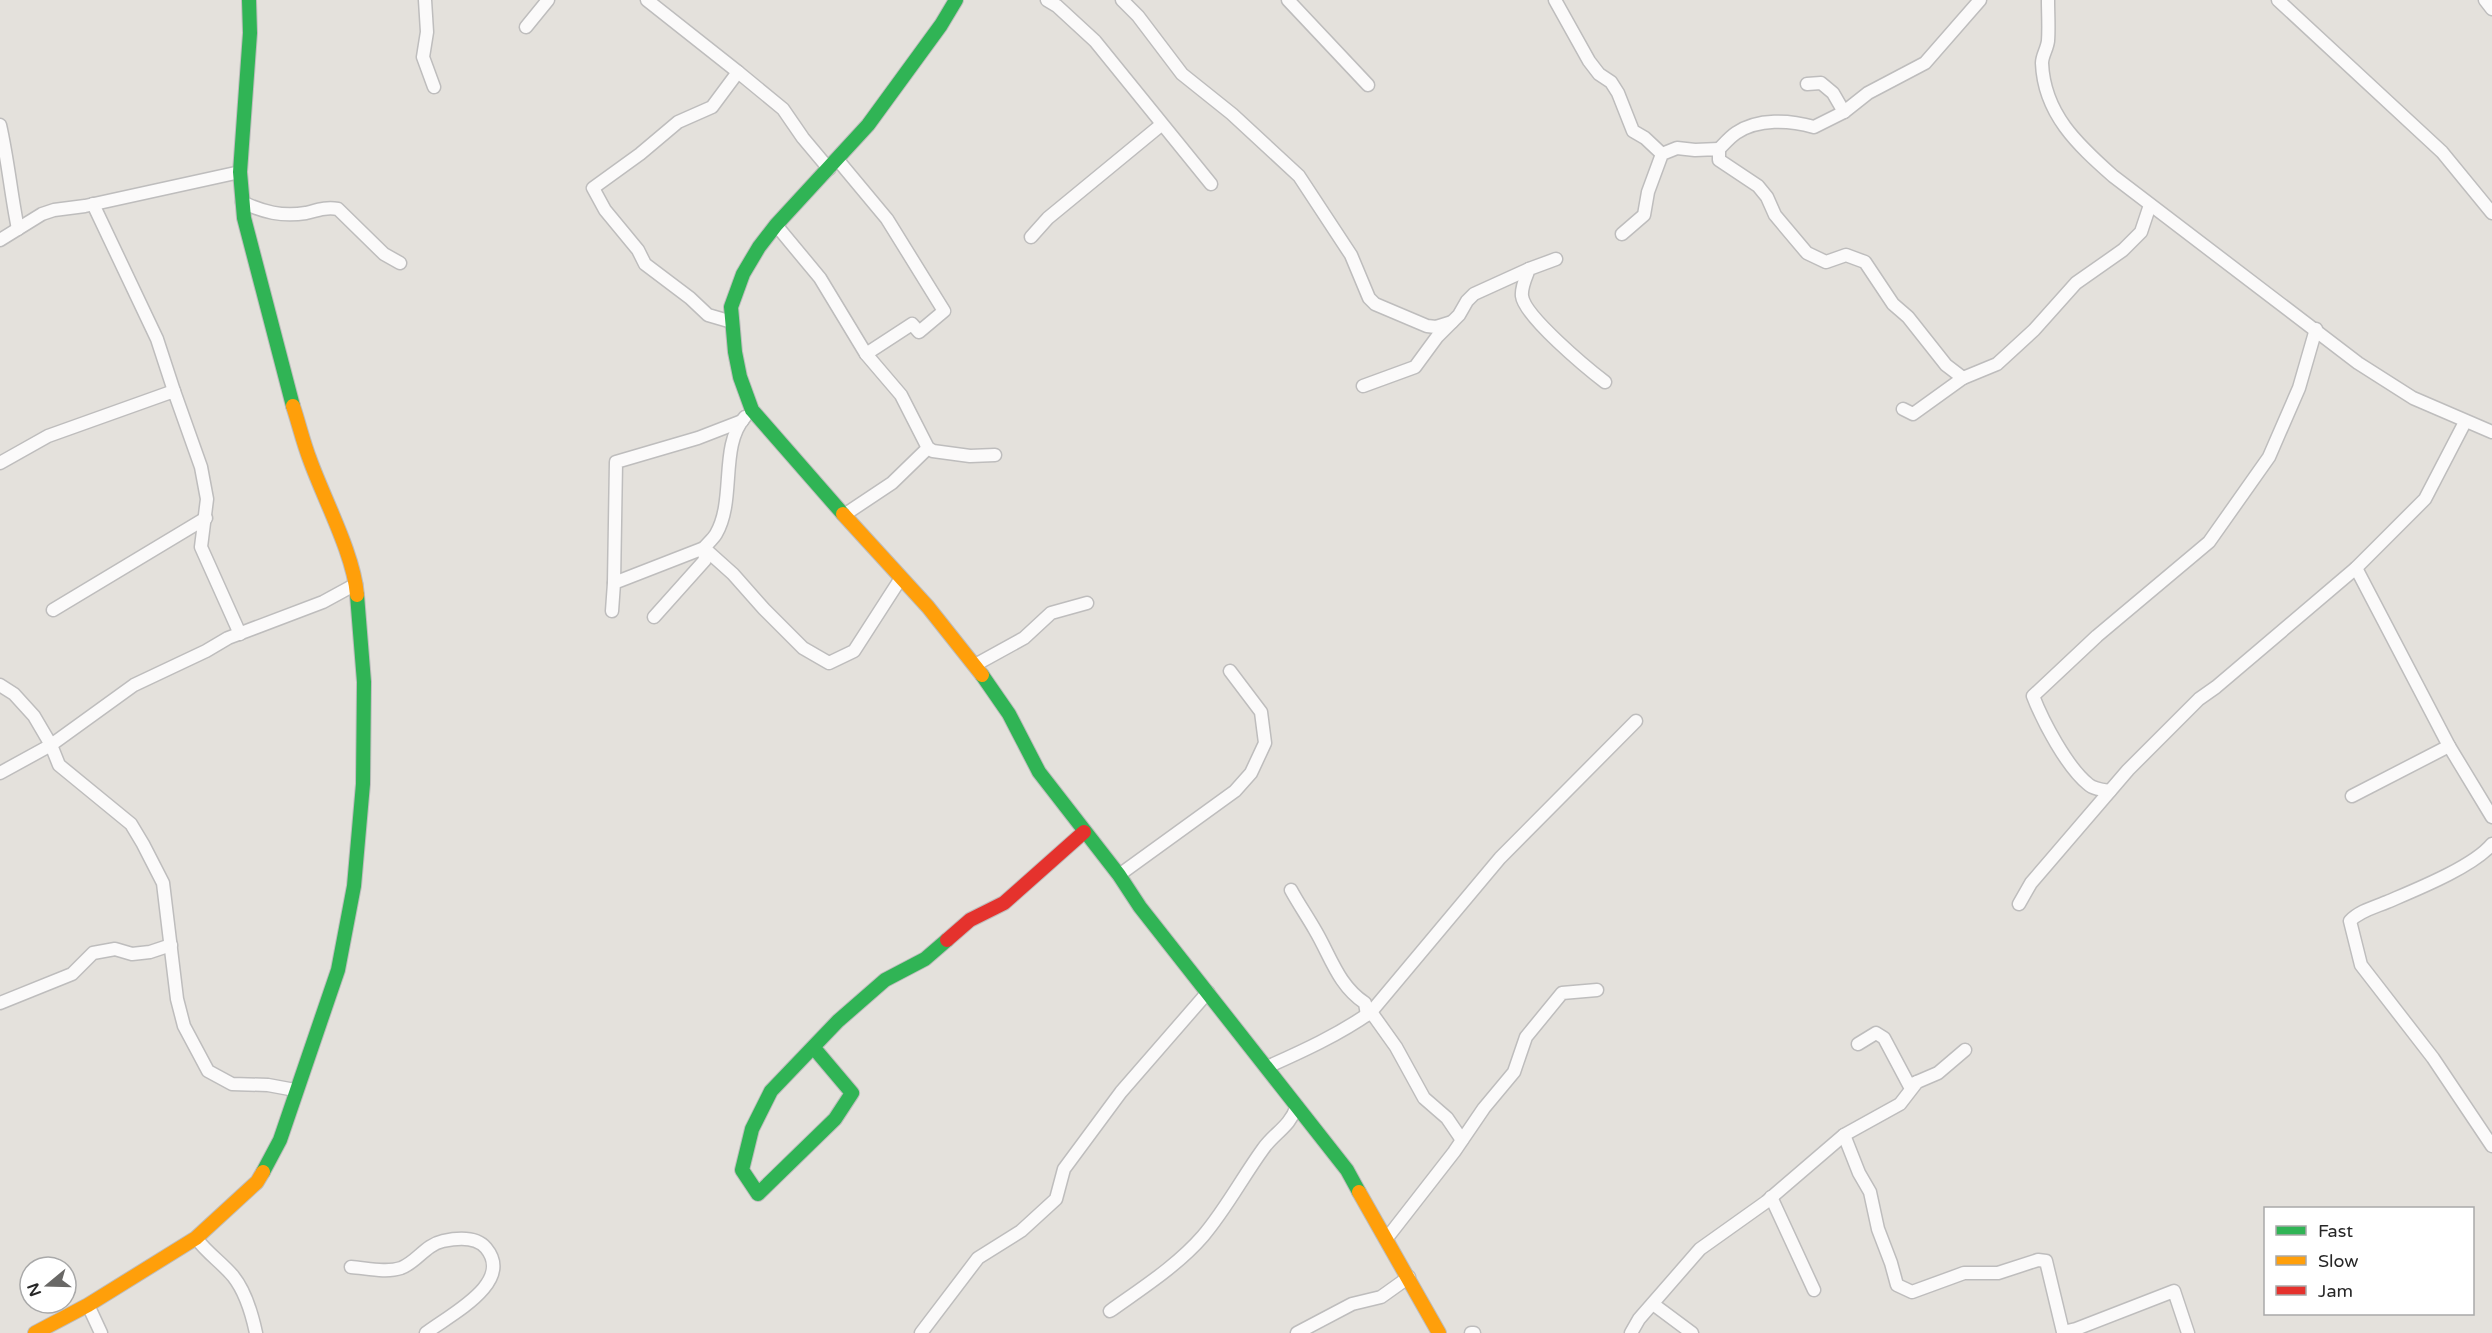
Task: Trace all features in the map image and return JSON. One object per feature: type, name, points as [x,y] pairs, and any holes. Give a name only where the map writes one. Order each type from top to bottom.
[{"type":"street","points":[[35,1333],[88,1305],[196,1238],[257,1182],[280,1140],[295,1090],[338,970],[354,886],[363,784],[364,682],[356,585],[337,528],[309,458],[284,375],[244,218],[240,172],[250,33],[249,0]]},
{"type":"street","points":[[425,0],[427,32],[423,57],[434,87]]},
{"type":"street","points":[[526,27],[548,0]]},
{"type":"street","points":[[646,0],[783,109],[803,138],[833,164],[887,219],[944,311],[919,332],[912,324],[866,354]]},
{"type":"street","points":[[956,0],[941,25],[868,125],[776,225],[743,274],[731,307],[740,378],[752,410],[928,606],[975,665],[1009,714],[1039,772],[1119,875],[1140,907],[1347,1170],[1439,1333]]},
{"type":"street","points":[[1047,0],[1058,6],[1095,41],[1145,100],[1161,125],[1210,184]]},
{"type":"street","points":[[1122,0],[1138,16],[1182,74],[1232,114],[1299,176],[1351,255],[1369,298],[1375,304],[1427,326],[1436,327],[1452,322]]},
{"type":"street","points":[[1288,0],[1368,85]]},
{"type":"street","points":[[1555,0],[1589,61],[1599,74],[1611,82],[1618,93],[1633,131],[1645,138],[1662,154]]},
{"type":"street","points":[[1622,234],[1644,215],[1648,192],[1662,154],[1677,148],[1719,149],[1737,132],[1766,123],[1794,121],[1814,127],[1844,112],[1868,93],[1925,63],[1980,0]]},
{"type":"street","points":[[2048,0],[2048,43],[2042,62],[2043,79],[2054,114],[2087,153],[2113,177],[2358,363],[2405,394],[2465,422],[2490,429]]},
{"type":"street","points":[[2278,0],[2442,152],[2492,213]]},
{"type":"street","points":[[2485,0],[2492,9]]},
{"type":"street","points":[[732,321],[708,315],[690,298],[645,264],[638,250],[605,210],[593,188],[640,154],[678,122],[712,108],[738,72]]},
{"type":"street","points":[[1807,84],[1821,83],[1833,93],[1844,112]]},
{"type":"street","points":[[0,125],[8,158],[12,200],[18,230]]},
{"type":"street","points":[[1031,237],[1048,218],[1161,125]]},
{"type":"street","points":[[1719,149],[1719,160],[1758,186],[1767,197],[1775,215],[1807,253],[1826,262],[1846,255],[1864,262],[1893,304],[1908,317],[1946,365],[1963,378]]},
{"type":"street","points":[[0,240],[42,214],[240,172]]},
{"type":"street","points":[[242,202],[266,213],[296,214],[320,208],[338,209],[384,254],[400,263]]},
{"type":"street","points":[[93,204],[157,339],[201,467],[207,499],[201,547],[240,634]]},
{"type":"street","points":[[1903,408],[1913,414],[1963,378],[1997,364],[2034,330],[2076,283],[2123,250],[2141,232],[2150,205]]},
{"type":"street","points":[[776,225],[820,278],[866,354],[901,394],[928,448],[933,451],[970,456],[995,455]]},
{"type":"street","points":[[1363,386],[1415,367],[1474,294],[1556,259]]},
{"type":"street","points":[[1529,269],[1522,290],[1522,299],[1536,318],[1577,360],[1605,382]]},
{"type":"street","points":[[2110,791],[2090,786],[2080,776],[2047,728],[2033,696],[2097,636],[2209,542],[2269,457],[2299,388],[2316,329]]},
{"type":"street","points":[[0,463],[48,436],[174,391]]},
{"type":"street","points":[[614,583],[704,548],[716,534],[730,478],[730,453],[742,421],[752,410]]},
{"type":"street","points":[[612,611],[616,462],[698,438],[742,421]]},
{"type":"street","points":[[2019,904],[2031,883],[2110,791],[2199,699],[2356,568],[2425,499],[2465,422]]},
{"type":"street","points":[[844,515],[892,483],[928,448]]},
{"type":"street","points":[[53,610],[206,518]]},
{"type":"street","points":[[704,548],[733,574],[803,648],[830,663],[854,651],[901,578]]},
{"type":"street","points":[[654,617],[705,560],[704,548]]},
{"type":"street","points":[[2356,568],[2449,746],[2492,817]]},
{"type":"street","points":[[0,773],[51,745],[134,685],[240,634],[323,602],[356,585]]},
{"type":"street","points":[[975,665],[1024,638],[1051,614],[1087,603]]},
{"type":"street","points":[[1119,875],[1235,791],[1251,773],[1265,743],[1262,712],[1230,671]]},
{"type":"street","points":[[0,685],[14,694],[34,716],[51,745],[59,765],[131,824],[163,883],[177,999],[184,1026],[208,1071],[232,1084],[268,1085],[295,1090]]},
{"type":"street","points":[[1267,1067],[1312,1048],[1369,1014],[1427,942],[1500,858],[1636,721]]},
{"type":"street","points":[[2352,796],[2449,746]]},
{"type":"street","points":[[814,1048],[852,1093],[835,1119],[758,1194],[742,1170],[752,1130],[771,1091],[838,1021],[885,980],[925,958],[970,920],[1004,903],[1084,832]]},
{"type":"street","points":[[2492,844],[2484,854],[2432,883],[2363,912],[2350,921],[2361,965],[2433,1058],[2492,1146]]},
{"type":"street","points":[[1291,890],[1316,931],[1341,981],[1353,995],[1365,1003],[1369,1014],[1396,1047],[1424,1098],[1447,1118],[1462,1140]]},
{"type":"street","points":[[0,1003],[72,974],[93,953],[115,949],[132,954],[171,945]]},
{"type":"street","points":[[1387,1238],[1484,1108],[1514,1072],[1526,1037],[1562,993],[1597,990]]},
{"type":"street","points":[[921,1333],[978,1258],[1020,1231],[1056,1199],[1064,1169],[1121,1092],[1208,993]]},
{"type":"street","points":[[1858,1044],[1876,1033],[1884,1038],[1909,1085],[1938,1072],[1965,1050]]},
{"type":"street","points":[[1631,1333],[1639,1319],[1700,1249],[1771,1197],[1844,1135],[1900,1104],[1917,1082]]},
{"type":"street","points":[[1110,1311],[1162,1274],[1202,1238],[1232,1198],[1264,1148],[1287,1126],[1297,1106]]},
{"type":"street","points":[[1844,1135],[1859,1173],[1870,1192],[1878,1230],[1892,1263],[1897,1285],[1912,1292],[1964,1273],[1998,1272],[2038,1260],[2046,1260],[2063,1332],[2174,1291],[2188,1333]]},
{"type":"street","points":[[1771,1197],[1814,1290]]},
{"type":"street","points":[[196,1238],[209,1255],[234,1277],[243,1292],[256,1333]]},
{"type":"street","points":[[351,1267],[390,1270],[400,1268],[431,1246],[444,1241],[473,1239],[482,1243],[495,1263],[492,1275],[484,1288],[470,1302],[426,1333]]},
{"type":"street","points":[[1296,1333],[1352,1304],[1381,1297],[1409,1277]]},
{"type":"street","points":[[1653,1304],[1683,1324],[1692,1333]]},
{"type":"street","points":[[88,1305],[101,1333]]},
{"type":"traffic: fast","points":[[249,0],[250,33],[240,172],[244,218],[293,406]]},
{"type":"traffic: fast","points":[[843,514],[752,410],[740,377],[731,307],[743,274],[759,247],[776,225],[868,125],[941,25],[956,0]]},
{"type":"traffic: fast","points":[[263,1172],[280,1140],[338,970],[354,886],[363,784],[364,682],[357,595]]},
{"type":"traffic: fast","points":[[982,675],[1009,714],[1039,772],[1119,875],[1140,907],[1347,1170],[1359,1192]]},
{"type":"traffic: fast","points":[[814,1048],[852,1093],[835,1119],[758,1194],[742,1170],[752,1129],[771,1091],[838,1021],[885,980],[925,959],[947,940]]},
{"type":"traffic: slow","points":[[293,406],[310,460],[345,545],[357,595]]},
{"type":"traffic: slow","points":[[843,514],[928,607],[982,675]]},
{"type":"traffic: slow","points":[[35,1333],[88,1305],[196,1238],[257,1182],[263,1172]]},
{"type":"traffic: slow","points":[[1359,1192],[1439,1333]]},
{"type":"traffic: jam","points":[[947,940],[970,920],[1004,903],[1084,832]]}]
